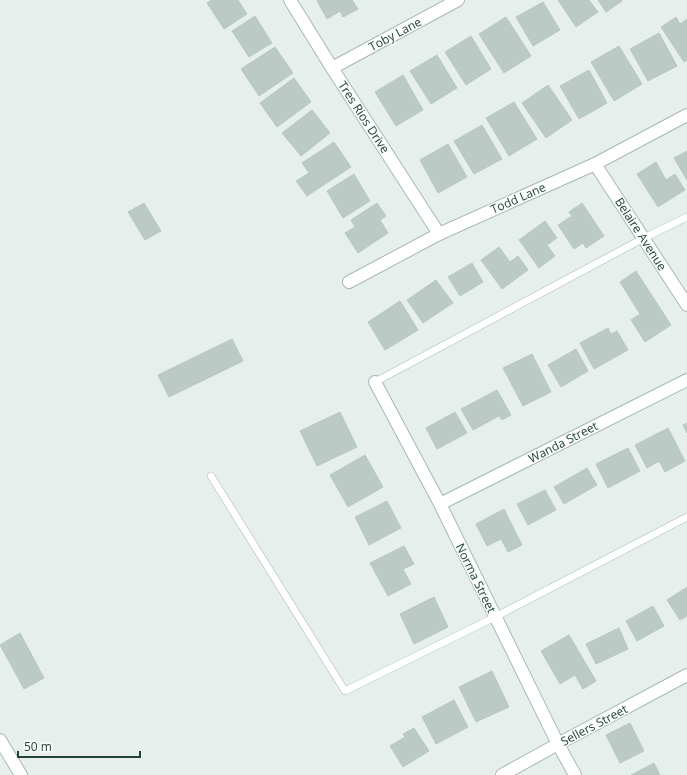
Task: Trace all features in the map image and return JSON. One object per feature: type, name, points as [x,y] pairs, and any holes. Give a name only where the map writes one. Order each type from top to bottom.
[{"type":"street","name":"Tres Rios Drive","points":[[290,0],[439,234]]},
{"type":"street","name":"Toby Lane","points":[[332,68],[458,0]]},
{"type":"street","name":"Todd Lane","points":[[349,282],[439,234],[595,164],[687,115]]},
{"type":"street","name":"Belaire Avenue","points":[[595,164],[687,305]]},
{"type":"street","name":"Wanda Street","points":[[440,504],[687,380]]},
{"type":"street","name":"Norma Street","points":[[375,382],[440,504],[558,744],[575,775]]},
{"type":"street","name":"Sellers Street","points":[[502,775],[687,675]]},
{"type":"street","points":[[0,740],[21,775]]},
{"type":"lane","points":[[375,382],[644,238],[687,217]]},
{"type":"lane","points":[[211,476],[345,691],[495,617],[687,517]]},
{"type":"building","points":[[211,0],[238,0],[247,14],[224,29],[207,3]]},
{"type":"building","points":[[352,0],[358,9],[343,17],[340,11],[327,19],[317,1]]},
{"type":"building","points":[[558,0],[589,0],[598,12],[576,27]]},
{"type":"building","points":[[598,0],[621,0],[622,1],[606,12]]},
{"type":"building","points":[[543,2],[560,30],[533,46],[516,17]]},
{"type":"building","points":[[255,16],[272,43],[249,57],[232,31]]},
{"type":"building","points":[[506,17],[531,56],[504,73],[479,34]]},
{"type":"building","points":[[676,17],[680,24],[687,19],[687,60],[684,62],[661,27]]},
{"type":"building","points":[[659,33],[677,66],[648,81],[630,49]]},
{"type":"building","points":[[471,36],[491,69],[466,85],[445,52]]},
{"type":"building","points":[[619,46],[642,84],[614,101],[591,62]]},
{"type":"building","points":[[275,47],[293,73],[259,96],[241,69]]},
{"type":"building","points":[[437,55],[457,88],[431,104],[410,71]]},
{"type":"building","points":[[589,70],[607,103],[579,119],[560,86]]},
{"type":"building","points":[[403,75],[423,110],[396,126],[375,92]]},
{"type":"building","points":[[294,78],[311,102],[277,127],[260,103]]},
{"type":"building","points":[[548,85],[572,120],[546,138],[522,103]]},
{"type":"building","points":[[514,102],[537,139],[509,156],[486,118]]},
{"type":"building","points":[[312,110],[330,133],[301,156],[282,133]]},
{"type":"building","points":[[482,125],[502,159],[474,174],[454,141]]},
{"type":"building","points":[[334,142],[351,167],[307,196],[296,181],[309,173],[302,163]]},
{"type":"building","points":[[448,144],[467,177],[438,193],[420,160]]},
{"type":"building","points":[[687,151],[687,180],[674,158]]},
{"type":"building","points":[[656,162],[666,180],[675,174],[685,190],[658,207],[637,174]]},
{"type":"building","points":[[354,174],[370,201],[343,218],[327,191]]},
{"type":"building","points":[[144,203],[161,231],[145,240],[128,212]]},
{"type":"building","points":[[377,203],[386,216],[380,220],[388,233],[358,253],[345,233],[355,227],[351,220]]},
{"type":"building","points":[[582,203],[604,236],[586,248],[583,243],[574,249],[558,225],[572,216],[569,212]]},
{"type":"building","points":[[545,221],[557,238],[547,245],[555,256],[539,268],[519,240]]},
{"type":"building","points":[[499,247],[510,262],[518,256],[528,270],[502,289],[481,260]]},
{"type":"building","points":[[472,263],[483,282],[460,296],[448,277]]},
{"type":"building","points":[[636,271],[671,325],[645,342],[631,320],[640,314],[620,282]]},
{"type":"building","points":[[436,280],[453,303],[423,323],[407,300]]},
{"type":"building","points":[[400,301],[418,330],[385,350],[368,322]]},
{"type":"building","points":[[608,328],[611,334],[617,331],[628,350],[594,369],[580,343]]},
{"type":"building","points":[[232,339],[243,361],[169,397],[158,375]]},
{"type":"building","points":[[576,349],[588,371],[561,387],[548,365]]},
{"type":"building","points":[[532,354],[551,392],[523,406],[503,368]]},
{"type":"building","points":[[497,390],[511,415],[502,420],[499,416],[473,430],[461,409]]},
{"type":"building","points":[[340,412],[357,447],[317,466],[300,431]]},
{"type":"building","points":[[455,412],[467,433],[437,449],[426,428]]},
{"type":"building","points":[[687,423],[687,433],[683,425]]},
{"type":"building","points":[[668,428],[685,461],[665,472],[659,461],[647,468],[635,445]]},
{"type":"building","points":[[628,448],[640,471],[608,488],[596,464]]},
{"type":"building","points":[[365,455],[383,487],[348,507],[330,475]]},
{"type":"building","points":[[587,468],[597,485],[564,504],[554,487]]},
{"type":"building","points":[[545,490],[556,510],[528,525],[517,504]]},
{"type":"building","points":[[387,501],[401,528],[369,545],[355,517]]},
{"type":"building","points":[[504,509],[522,545],[508,552],[501,539],[487,546],[476,524]]},
{"type":"building","points":[[404,546],[414,564],[403,569],[411,584],[388,596],[370,563]]},
{"type":"building","points":[[687,587],[687,616],[680,620],[667,600]]},
{"type":"building","points":[[434,597],[448,627],[414,644],[400,614]]},
{"type":"building","points":[[653,606],[664,626],[637,641],[626,621]]},
{"type":"building","points":[[619,628],[628,649],[596,664],[586,644]]},
{"type":"building","points":[[20,633],[44,678],[24,689],[0,645]]},
{"type":"building","points":[[569,635],[596,681],[583,689],[575,675],[560,684],[541,651]]},
{"type":"building","points":[[492,671],[509,707],[476,722],[459,687]]},
{"type":"building","points":[[454,700],[468,727],[436,744],[422,717]]},
{"type":"building","points":[[630,723],[644,751],[620,763],[606,735]]},
{"type":"building","points":[[414,728],[429,751],[403,767],[390,746],[405,737],[403,734]]},
{"type":"building","points":[[654,763],[660,775],[631,775]]}]
